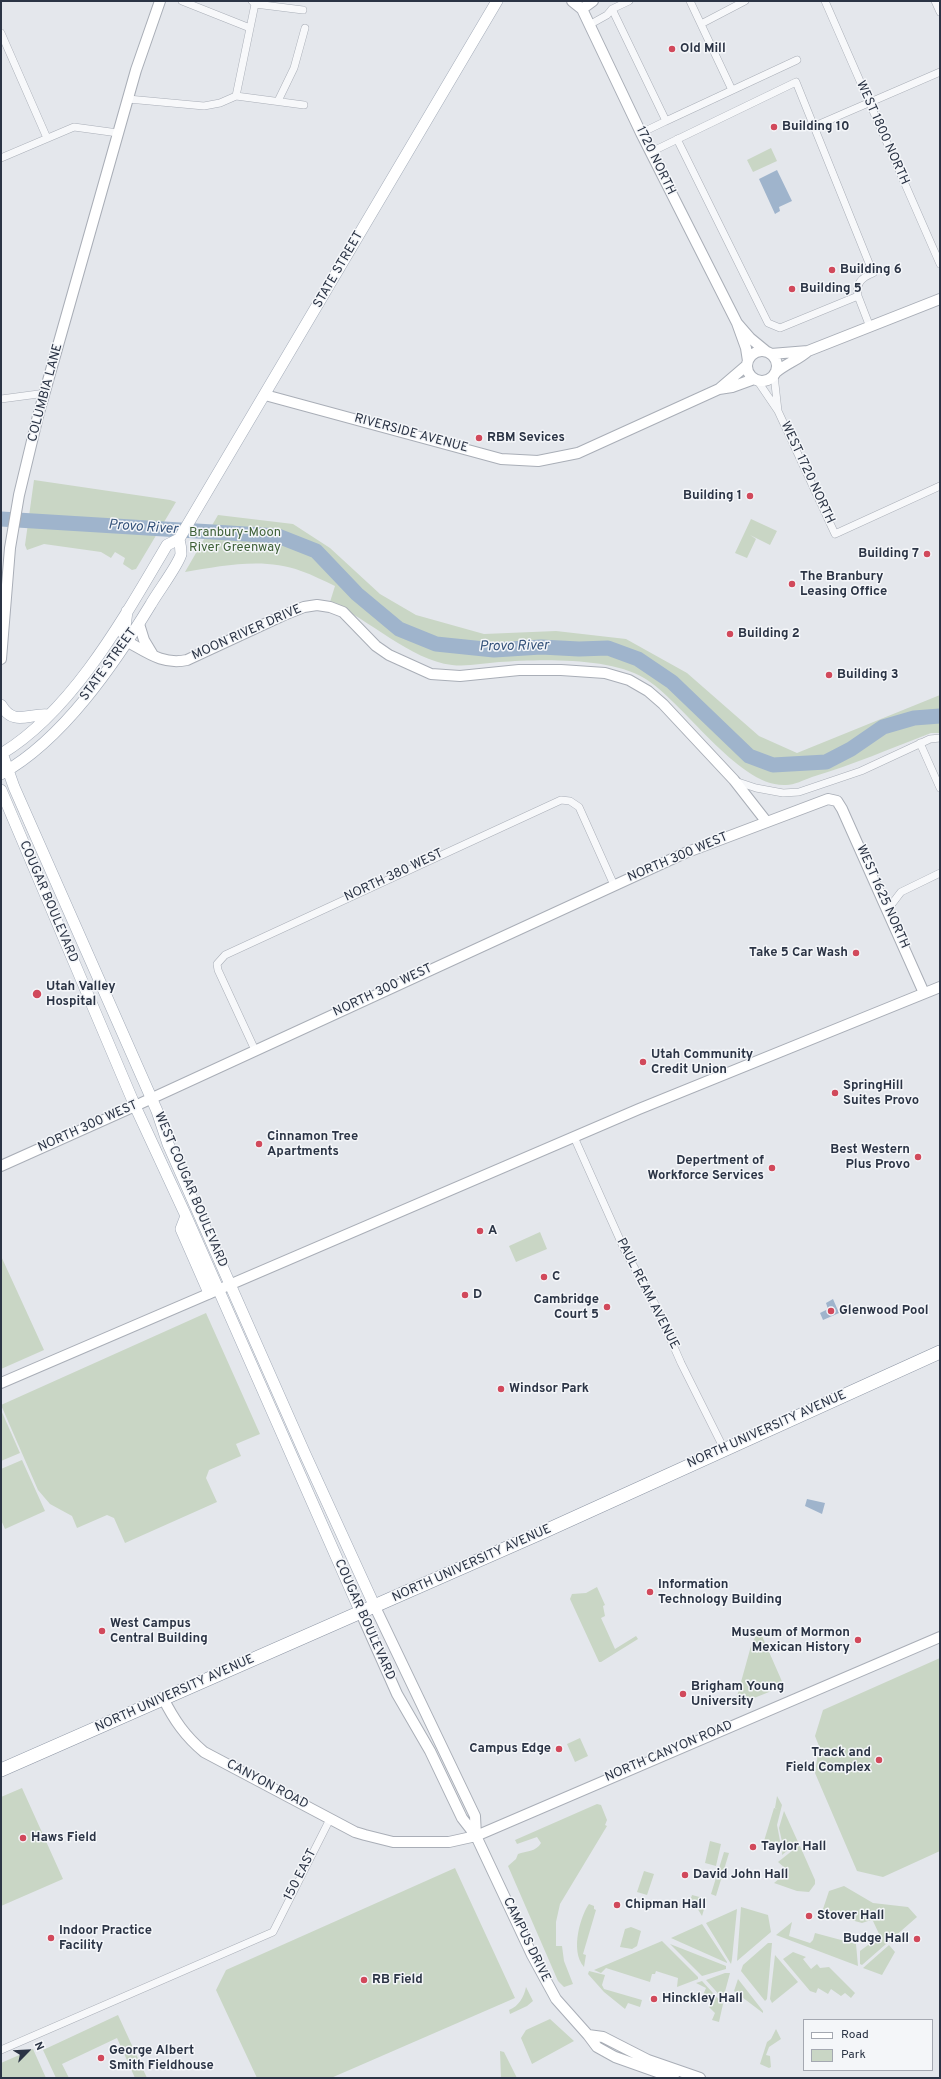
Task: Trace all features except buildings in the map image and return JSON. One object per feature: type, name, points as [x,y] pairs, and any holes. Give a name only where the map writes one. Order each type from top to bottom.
[{"type":"highway","name":"NORTH UNIVERSITY AVENUE","points":[[1,1770],[163,1698],[375,1607],[940,1352]]},
{"type":"main road","name":"COLUMBIA LANE","points":[[1,659],[10,548],[19,495],[118,133],[160,1]]},
{"type":"main road","name":"STATE STREET","points":[[1,752],[17,743],[48,715],[77,684],[121,621],[167,545],[180,539],[497,1]]},
{"type":"main road","name":"1720 NORTH","points":[[572,1],[582,9],[641,133],[736,323],[746,348],[747,363]]},
{"type":"main road","points":[[582,9],[593,1]]},
{"type":"main road","points":[[719,389],[732,387],[756,379],[767,380],[784,366],[798,359],[808,351],[940,299]]},
{"type":"main road","name":"1720 NORTH","points":[[736,323],[750,338],[769,353]]},
{"type":"main road","points":[[719,389],[747,363],[755,352],[769,353],[808,351]]},
{"type":"main road","points":[[769,353],[776,362],[774,374]]},
{"type":"main road","points":[[747,363],[748,372],[756,379]]},
{"type":"main road","name":"RIVERSIDE AVENUE","points":[[265,395],[501,459],[538,461],[559,458],[595,447],[719,389]]},
{"type":"main road","name":"STATE STREET","points":[[5,772],[35,750],[88,696],[128,642],[181,555],[180,539]]},
{"type":"main road","name":"MOON RIVER DRIVE","points":[[128,642],[163,661],[178,662],[187,660],[304,607],[317,605],[330,607],[343,612],[376,646],[389,655],[430,674],[460,676],[520,670],[561,670],[604,673],[629,680],[648,691],[663,704],[734,780]]},
{"type":"main road","points":[[127,611],[127,621],[124,635],[128,642]]},
{"type":"main road","points":[[139,624],[144,640],[153,655]]},
{"type":"main road","points":[[1,705],[8,713],[19,718],[41,714],[48,715]]},
{"type":"main road","name":"COUGAR BOULEVARD","points":[[1,752],[5,772],[76,925]]},
{"type":"main road","points":[[734,780],[766,821]]},
{"type":"main road","name":"COUGAR BOULEVARD","points":[[1,790],[96,1013]]},
{"type":"main road","name":"NORTH 300 WEST","points":[[1,1166],[151,1099],[685,853],[822,800],[832,798],[837,801]]},
{"type":"main road","name":"WEST 1625 NORTH","points":[[837,801],[888,910],[924,994]]},
{"type":"main road","name":"WEST COUGAR BOULEVARD","points":[[76,925],[151,1099],[168,1144],[305,1454]]},
{"type":"main road","points":[[1,1383],[574,1137],[940,987]]},
{"type":"main road","name":"WEST COUGAR BOULEVARD","points":[[96,1013],[135,1106],[186,1216],[214,1291],[309,1495]]},
{"type":"main road","name":"COUGAR BOULEVARD","points":[[305,1454],[375,1607],[475,1816],[476,1836]]},
{"type":"main road","name":"COUGAR BOULEVARD","points":[[309,1495],[397,1694],[425,1743],[462,1818],[476,1836]]},
{"type":"main road","name":"NORTH CANYON ROAD","points":[[393,1842],[449,1842],[476,1836],[940,1637]]},
{"type":"main road","name":"CANYON ROAD","points":[[163,1698],[172,1716],[187,1738],[204,1752],[354,1832],[393,1842]]},
{"type":"main road","name":"CAMPUS DRIVE","points":[[476,1836],[544,1978],[556,1999],[572,2019],[588,2035],[597,2047],[615,2057],[674,2078]]},
{"type":"main road","points":[[588,2035],[603,2037],[648,2060],[700,2078]]},
{"type":"street","points":[[182,1],[250,28]]},
{"type":"street","points":[[589,25],[608,15],[612,9],[629,1]]},
{"type":"street","points":[[690,1],[732,90]]},
{"type":"street","points":[[701,24],[745,1]]},
{"type":"street","points":[[935,1],[940,12]]},
{"type":"street","points":[[236,96],[250,28],[253,2],[303,10]]},
{"type":"street","name":"WEST 1800 NORTH","points":[[826,2],[869,104],[940,264]]},
{"type":"street","points":[[612,9],[666,121]]},
{"type":"street","points":[[278,101],[294,68],[305,28]]},
{"type":"street","points":[[1,33],[47,138]]},
{"type":"street","points":[[641,133],[797,60]]},
{"type":"street","points":[[815,126],[869,104],[940,72]]},
{"type":"street","points":[[651,152],[796,82],[873,272],[859,282],[857,287],[858,296],[870,327]]},
{"type":"street","points":[[128,99],[204,106],[220,103],[236,96],[304,105]]},
{"type":"street","points":[[1,158],[78,126],[118,133]]},
{"type":"street","points":[[677,139],[768,323],[780,328],[858,296]]},
{"type":"street","name":"WEST 1720 NORTH","points":[[774,374],[778,411]]},
{"type":"street","name":"WEST 1720 NORTH","points":[[756,379],[778,411],[835,534],[940,486]]},
{"type":"street","points":[[1,399],[46,393]]},
{"type":"street","points":[[734,780],[756,788],[783,793],[798,792],[862,771],[877,762],[920,743],[930,739],[940,738]]},
{"type":"street","points":[[920,743],[940,788]]},
{"type":"street","name":"NORTH 380 WEST","points":[[255,1050],[221,978],[217,964],[225,955],[556,802],[565,799],[575,804],[582,812],[614,885]]},
{"type":"street","points":[[888,910],[901,892],[940,873]]},
{"type":"street","name":"PAUL REAM AVENUE","points":[[574,1137],[625,1251],[656,1306],[681,1363],[724,1449]]},
{"type":"street","name":"150 EAST","points":[[1,2050],[272,1932],[330,1819]]},
{"type":"green space","points":[[771,148],[777,161],[753,172],[747,160]]},
{"type":"green space","points":[[34,480],[176,502],[136,569],[132,570],[123,564],[125,558],[115,552],[111,558],[101,552],[44,544],[27,550],[25,545]]},
{"type":"green space","name":"Branbury-Moon River Greenway","points":[[218,515],[293,524],[330,548],[380,594],[416,615],[484,634],[556,631],[626,639],[687,673],[759,736],[797,753],[940,695],[940,733],[931,733],[857,762],[789,785],[768,782],[749,773],[731,759],[659,689],[644,678],[630,671],[594,663],[553,660],[493,662],[464,666],[436,662],[405,647],[345,609],[330,602],[335,586],[301,571],[272,564],[243,564],[185,572]]},
{"type":"green space","points":[[751,519],[777,531],[770,545],[750,535],[756,539],[747,558],[735,553]]},
{"type":"green space","points":[[540,1232],[547,1249],[516,1262],[509,1246]]},
{"type":"green space","points":[[1,1256],[44,1350],[1,1369]]},
{"type":"green space","points":[[206,1313],[260,1434],[236,1444],[241,1456],[209,1470],[206,1478],[217,1502],[125,1543],[114,1518],[107,1515],[77,1528],[72,1516],[50,1504],[38,1490],[1,1405]]},
{"type":"green space","points":[[1,1410],[20,1453],[1,1461]]},
{"type":"green space","points":[[22,1460],[45,1511],[5,1529],[1,1520],[1,1469]]},
{"type":"green space","points":[[597,1587],[605,1605],[603,1606],[605,1616],[601,1618],[615,1649],[636,1636],[638,1639],[601,1662],[599,1662],[570,1599],[572,1594],[586,1593]]},
{"type":"green space","points":[[759,1629],[784,1686],[749,1700],[736,1700],[751,1646]]},
{"type":"green space","name":"Track and Field Complex","points":[[940,1658],[940,1851],[883,1877],[857,1871],[815,1773],[819,1746],[815,1736],[823,1710]]},
{"type":"green space","points":[[580,1738],[588,1756],[575,1762],[567,1744]]},
{"type":"green space","name":"Haws Field","points":[[22,1788],[63,1879],[1,1906],[1,1797]]},
{"type":"green space","points":[[777,1796],[782,1805],[777,1825],[781,1846],[764,1841],[774,1808],[778,1809],[775,1808]]},
{"type":"green space","points":[[597,1804],[601,1805],[607,1820],[605,1825],[607,1826],[560,1904],[556,1922],[556,1946],[562,1946],[564,1961],[573,1984],[564,1987],[558,1981],[508,1866],[516,1859],[518,1854],[534,1850],[541,1843],[537,1837],[517,1844],[515,1840]]},
{"type":"green space","points":[[784,1811],[798,1842],[782,1855],[783,1846],[779,1828]]},
{"type":"green space","points":[[710,1841],[721,1844],[716,1866],[705,1863]]},
{"type":"green space","points":[[800,1846],[815,1880],[815,1884],[809,1892],[797,1891],[774,1883],[786,1873],[785,1868],[778,1862]]},
{"type":"green space","points":[[724,1852],[729,1853],[716,1896],[711,1894]]},
{"type":"green space","name":"RB Field","points":[[455,1868],[515,1998],[331,2078],[257,2078],[216,1990],[226,1970]]},
{"type":"green space","points":[[644,1871],[654,1874],[647,1895],[637,1892]]},
{"type":"green space","points":[[844,1886],[873,1903],[908,1907],[917,1917],[862,1965],[860,1964],[860,1951],[880,1936],[873,1921],[871,1920],[862,1923],[822,1912],[829,1891]]},
{"type":"green space","points":[[692,1895],[707,1899],[702,1916],[691,1898]]},
{"type":"green space","points":[[589,1904],[594,1906],[594,1909],[596,1910],[583,1954],[586,1955],[584,1967],[577,1951],[577,1942],[580,1923]]},
{"type":"green space","points":[[741,1907],[768,1915],[771,1932],[737,1961]]},
{"type":"green space","points":[[737,1909],[732,1959],[731,1964],[706,1923]]},
{"type":"green space","points":[[792,1922],[789,1936],[810,1943],[813,1940],[815,1933],[856,1944],[858,1966],[776,1935]]},
{"type":"green space","points":[[702,1924],[727,1962],[727,1963],[671,1938]]},
{"type":"green space","points":[[631,1927],[641,1931],[637,1946],[632,1949],[620,1947],[625,1929]]},
{"type":"green space","points":[[662,1941],[698,1977],[698,1979],[677,1987],[678,1978],[656,1971],[655,1974],[652,1974],[650,1982],[606,1968],[601,1973],[594,1970]]},
{"type":"green space","points":[[768,1943],[772,1943],[767,1999],[765,2001],[741,1971],[743,1965]]},
{"type":"green space","points":[[670,1944],[726,1966],[726,1969],[702,1976]]},
{"type":"green space","points":[[889,1945],[895,1952],[882,1975],[863,1968]]},
{"type":"green space","points":[[793,1952],[806,1957],[803,1959],[811,1969],[817,1964],[820,1968],[829,1967],[855,1993],[851,1998],[845,1993],[841,1996],[831,1989],[828,1994],[818,1988],[816,1993],[810,1991],[783,1959]]},
{"type":"green space","points":[[775,1955],[798,1982],[772,2003],[770,1999]]},
{"type":"green space","points":[[589,1971],[605,1975],[602,1985],[604,1989],[642,2000],[640,2007],[628,2003],[625,2009],[604,1992],[588,1974]]},
{"type":"green space","points":[[725,1973],[730,1973],[723,1999],[706,1980]]},
{"type":"green space","points":[[738,1979],[763,2011],[763,2013],[734,1991]]},
{"type":"green space","points":[[702,1981],[723,2004],[719,2022],[712,2020],[715,2013],[709,2007],[711,1998],[703,1995],[706,1988],[696,1983]]},
{"type":"green space","points":[[526,1987],[533,2001],[527,2006],[510,2014],[509,2010],[516,2006],[520,2001]]},
{"type":"green space","points":[[118,2015],[147,2078],[135,2078],[117,2038],[62,2064],[69,2078],[56,2078],[43,2050]]},
{"type":"green space","points":[[550,2019],[574,2041],[532,2064],[521,2038],[526,2030]]},
{"type":"green space","points":[[776,2029],[781,2039],[769,2047],[766,2055],[770,2056],[771,2067],[769,2068],[760,2064],[767,2042],[771,2039]]},
{"type":"green space","points":[[33,2049],[46,2078],[1,2078],[1,2063]]},
{"type":"green space","points":[[500,2051],[504,2052],[517,2078],[501,2078]]},
{"type":"water","points":[[777,170],[792,201],[779,207],[780,211],[775,214],[759,179]]},
{"type":"water","name":"Glenwood Pool","points":[[833,1299],[839,1313],[823,1320],[820,1313],[828,1309],[826,1303]]},
{"type":"water","points":[[807,1499],[825,1503],[822,1514],[805,1506]]},
{"type":"waterway","name":"Provo River","points":[[1,519],[278,536],[316,551],[357,594],[399,629],[436,644],[494,650],[541,647],[579,649],[608,648],[638,659],[672,682],[749,756],[773,765],[826,762],[851,749],[883,727],[914,718],[940,716]]},
{"type":"place","name":"Old Mill","points":[[672,49]]},
{"type":"place","name":"Building 10","points":[[774,127]]},
{"type":"place","name":"Building 6","points":[[832,270]]},
{"type":"place","name":"Building 5","points":[[792,289]]},
{"type":"place","name":"RBM Sevices","points":[[479,438]]},
{"type":"place","name":"Building 1","points":[[750,496]]},
{"type":"place","name":"Building 7","points":[[927,554]]},
{"type":"place","name":"The Branbury Leasing Office","points":[[792,584]]},
{"type":"place","name":"Building 2","points":[[730,634]]},
{"type":"place","name":"Building 3","points":[[829,675]]},
{"type":"place","name":"Take 5 Car Wash","points":[[856,953]]},
{"type":"place","name":"Utah Valley Hospital","points":[[37,994]]},
{"type":"place","name":"Utah Community Credit Union","points":[[643,1062]]},
{"type":"place","name":"SpringHill Suites Provo","points":[[835,1093]]},
{"type":"place","name":"Cinnamon Tree Apartments","points":[[259,1144]]},
{"type":"place","name":"Best Western Plus Provo","points":[[918,1157]]},
{"type":"place","name":"Depertment of Workforce Services","points":[[772,1168]]},
{"type":"place","name":"A","points":[[480,1231]]},
{"type":"place","name":"C","points":[[544,1277]]},
{"type":"place","name":"D","points":[[465,1295]]},
{"type":"place","name":"Cambridge Court 5","points":[[607,1307]]},
{"type":"place","name":"Glenwood Pool","points":[[831,1311]]},
{"type":"place","name":"Windsor Park","points":[[501,1389]]},
{"type":"place","name":"Information Technology Building","points":[[650,1592]]},
{"type":"place","name":"West Campus Central Building","points":[[102,1631]]},
{"type":"place","name":"Museum of Mormon Mexican History","points":[[858,1640]]},
{"type":"place","name":"Brigham Young University","points":[[683,1694]]},
{"type":"place","name":"Campus Edge","points":[[559,1749]]},
{"type":"place","name":"Track and Field Complex","points":[[879,1760]]},
{"type":"place","name":"Haws Field","points":[[23,1838]]},
{"type":"place","name":"Taylor Hall","points":[[753,1847]]},
{"type":"place","name":"David John Hall","points":[[685,1875]]},
{"type":"place","name":"Chipman Hall","points":[[617,1905]]},
{"type":"place","name":"Stover Hall","points":[[809,1916]]},
{"type":"place","name":"Indoor Practice Facility","points":[[51,1938]]},
{"type":"place","name":"Budge Hall","points":[[917,1939]]},
{"type":"place","name":"RB Field","points":[[364,1980]]},
{"type":"place","name":"Hinckley Hall","points":[[654,1999]]},
{"type":"place","name":"George Albert Smith Fieldhouse","points":[[101,2058]]}]
